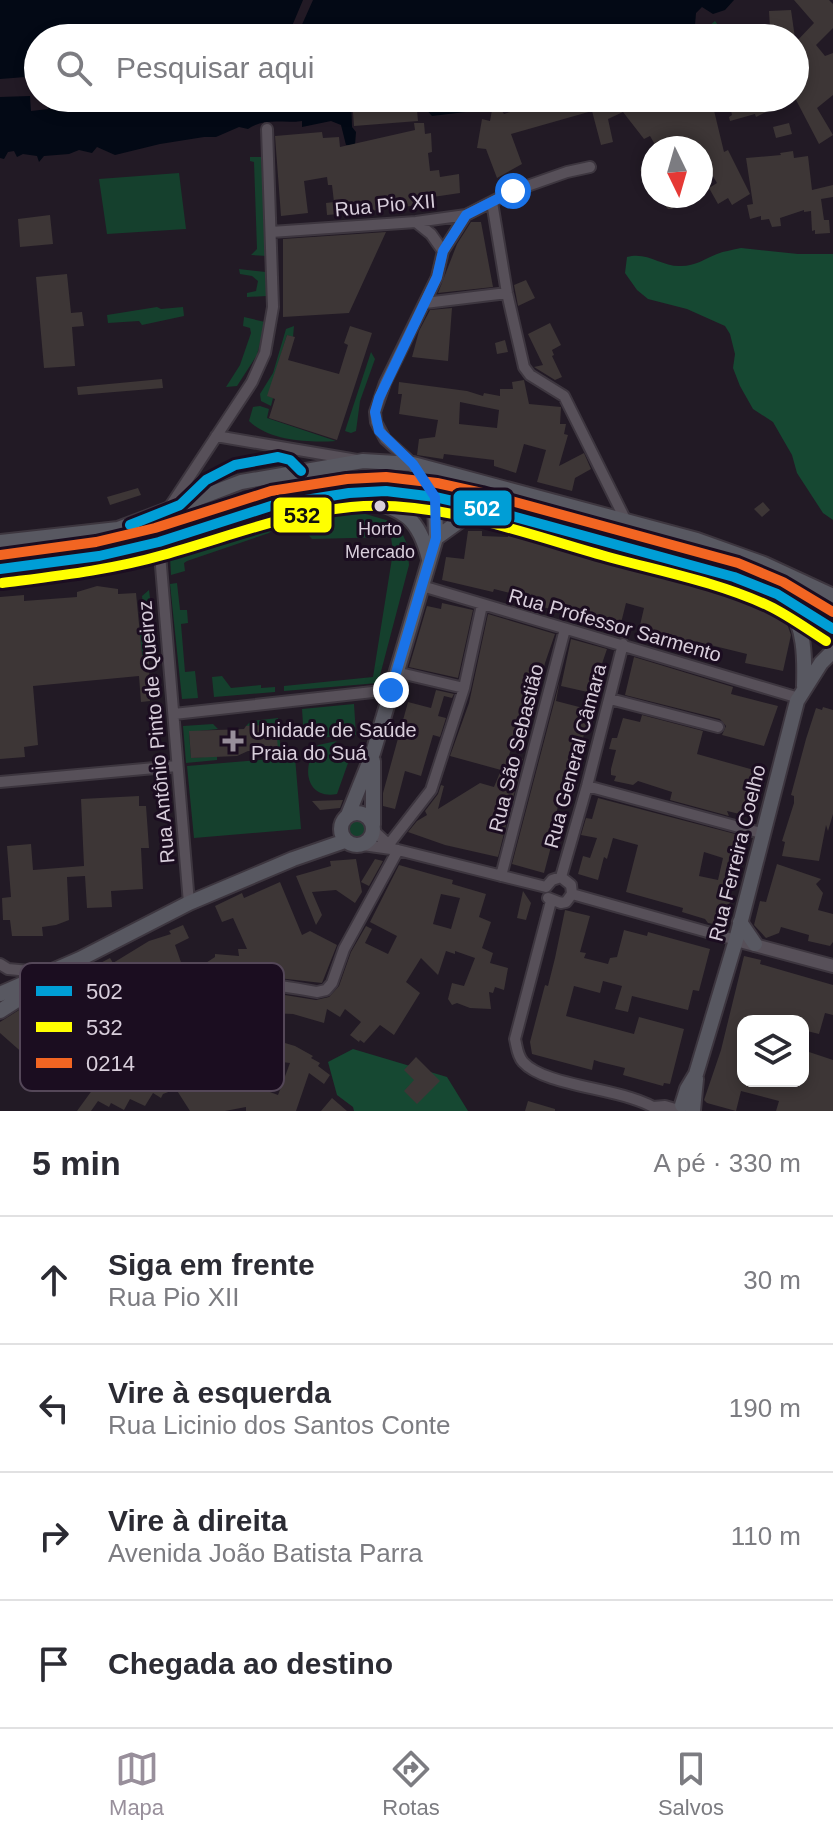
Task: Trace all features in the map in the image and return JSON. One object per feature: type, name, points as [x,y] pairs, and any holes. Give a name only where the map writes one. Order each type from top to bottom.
[{"type":"main road","points":[[0,542],[118,529],[241,482],[363,461],[413,464],[697,540],[784,573],[833,596]]},
{"type":"main road","points":[[345,841],[341,833],[344,820],[373,753],[436,538],[435,497],[413,464]]},
{"type":"main road","points":[[0,569],[99,556],[159,542],[274,505],[349,493],[386,491],[479,507],[734,577],[789,601],[832,632]]},
{"type":"main road","points":[[349,493],[400,511],[419,528],[429,561]]},
{"type":"main road","points":[[436,538],[479,507]]},
{"type":"main road","points":[[784,573],[833,611]]},
{"type":"main road","points":[[789,601],[802,631],[805,647],[801,693]]},
{"type":"main road","name":"Rua Ferreira Coelho","points":[[683,1109],[736,940],[761,833],[801,693],[833,651]]},
{"type":"main road","points":[[70,963],[189,903],[293,859],[345,841],[363,845],[372,836],[374,828],[373,753]]},
{"type":"main road","points":[[293,859],[344,820],[362,813],[370,818],[374,828]]},
{"type":"main road","points":[[740,922],[755,944]]},
{"type":"main road","points":[[74,963],[80,959]]},
{"type":"main road","points":[[0,994],[20,985]]},
{"type":"main road","points":[[0,1011],[20,998]]},
{"type":"street","name":"Rua Antônio Pinto de Queiroz","points":[[189,903],[159,542],[167,511],[252,382],[265,353],[273,311],[267,129]]},
{"type":"street","name":"Rua Pio XII","points":[[271,232],[416,222],[466,215],[527,186],[590,167]]},
{"type":"street","points":[[492,202],[507,293],[524,367],[530,375],[564,396],[626,521]]},
{"type":"street","points":[[413,464],[385,439],[376,422],[375,412],[385,383],[437,277],[443,251],[466,215]]},
{"type":"street","points":[[416,222],[431,234],[443,251]]},
{"type":"street","points":[[425,303],[507,293]]},
{"type":"street","points":[[216,436],[363,461]]},
{"type":"street","name":"Rua Professor Sarmento","points":[[422,586],[565,629],[801,693]]},
{"type":"street","points":[[284,986],[317,992],[326,990],[332,983],[344,949],[392,848],[431,790],[464,688],[482,605]]},
{"type":"street","name":"Rua São Sebastião","points":[[501,876],[565,629]]},
{"type":"street","name":"Rua General Câmara","points":[[561,877],[623,644]]},
{"type":"street","points":[[396,672],[464,688]]},
{"type":"street","points":[[174,714],[391,690]]},
{"type":"street","points":[[610,699],[718,727]]},
{"type":"street","points":[[0,782],[177,766]]},
{"type":"street","points":[[587,786],[761,833]]},
{"type":"street","points":[[374,828],[392,848]]},
{"type":"street","points":[[363,845],[392,848],[546,887]]},
{"type":"street","points":[[546,887],[552,880],[561,877],[569,881],[572,894],[566,902],[551,901]]},
{"type":"street","points":[[546,887],[551,901],[515,1039],[518,1055],[535,1072],[656,1109],[665,1106],[683,1109]]},
{"type":"street","points":[[572,894],[833,966]]},
{"type":"street","points":[[0,964],[20,972]]},
{"type":"green space","points":[[250,157],[261,157],[267,256],[251,255],[257,249],[254,162],[250,161]]},
{"type":"green space","points":[[179,173],[186,229],[107,234],[99,179]]},
{"type":"green space","points":[[741,248],[833,254],[833,520],[823,513],[797,473],[792,455],[773,422],[753,409],[740,386],[733,368],[735,354],[730,334],[725,326],[687,309],[648,299],[625,273],[627,257],[641,256],[674,266],[686,266]]},
{"type":"green space","points":[[239,269],[266,272],[266,296],[247,297],[247,293],[256,291],[258,281],[252,276],[240,274]]},
{"type":"green space","points":[[157,307],[183,307],[184,316],[142,325],[139,321],[108,323],[107,315]]},
{"type":"green space","points":[[244,317],[265,322],[257,355],[237,386],[226,387],[240,365],[251,333],[250,328],[243,326]]},
{"type":"green space","points":[[294,326],[293,337],[287,335],[268,396],[273,398],[271,406],[261,401],[260,394],[273,373],[286,329]]},
{"type":"green space","points":[[371,352],[375,359],[360,401],[356,431],[351,433],[345,431]]},
{"type":"green space","points":[[253,407],[269,409],[267,418],[336,441],[302,441],[267,433],[249,421]]},
{"type":"green space","points":[[311,512],[362,513],[393,522],[407,544],[409,565],[378,683],[284,691],[284,686],[373,677],[393,552],[391,537],[312,539],[303,529],[280,531],[278,519]]},
{"type":"green space","points":[[270,520],[269,533],[187,561],[184,563],[185,571],[171,575],[170,556]]},
{"type":"green space","points":[[177,583],[180,610],[187,610],[188,623],[181,624],[185,672],[195,671],[198,698],[182,699],[170,584]]},
{"type":"green space","points":[[149,590],[153,623],[150,625],[145,621],[142,596]]},
{"type":"green space","points":[[153,631],[155,652],[142,656],[139,632]]},
{"type":"green space","points":[[222,676],[231,688],[261,685],[261,688],[275,687],[275,692],[214,697],[212,677]]},
{"type":"green space","points":[[354,704],[356,735],[304,739],[302,709]]},
{"type":"green space","points":[[278,718],[281,755],[254,757],[252,752],[278,750],[246,726],[251,721]]},
{"type":"green space","points":[[213,724],[218,729],[189,732],[191,758],[217,756],[217,760],[186,763],[183,726]]},
{"type":"green space","points":[[337,741],[332,745],[334,756],[348,763],[337,794],[318,792],[309,779],[309,762],[318,745]]},
{"type":"green space","points":[[295,757],[301,829],[194,838],[187,766]]},
{"type":"green space","points":[[357,818],[364,821],[367,828],[364,835],[357,838],[350,835],[347,828],[350,821]]},
{"type":"green space","points":[[353,1049],[447,1077],[468,1111],[354,1111],[337,1095],[328,1062]]},
{"type":"shaded area","points":[[0,0],[734,0],[725,10],[713,14],[702,7],[696,13],[695,24],[24,24],[24,112],[351,112],[355,145],[346,145],[341,125],[331,121],[302,127],[302,121],[268,122],[248,129],[239,127],[216,137],[160,144],[115,155],[97,147],[92,153],[79,150],[44,156],[39,162],[37,156],[23,154],[17,157],[14,151],[8,152],[4,159],[0,158]]},
{"type":"shaded area","points":[[428,112],[465,112],[432,116]]},
{"type":"pier","points":[[303,0],[313,0],[302,24],[293,24]]},
{"type":"pier","points":[[24,77],[24,96],[0,97],[0,79]]},
{"type":"building","points":[[794,0],[829,0],[833,4],[833,28],[816,45],[825,56],[833,53],[833,95],[817,108],[833,135],[819,144],[802,112],[809,112],[809,28],[814,23]]},
{"type":"building","points":[[791,10],[793,24],[770,24],[769,11]]},
{"type":"building","points":[[353,112],[417,112],[418,121],[354,126]]},
{"type":"building","points":[[492,112],[588,112],[511,134],[522,164],[497,178],[486,149],[477,148],[482,119],[490,121]]},
{"type":"building","points":[[592,112],[623,112],[608,119],[613,142],[601,145]]},
{"type":"building","points":[[623,112],[714,112],[724,152],[728,150],[750,194],[732,205],[728,198],[718,204],[713,195],[713,186],[717,183],[713,176],[713,136],[642,136]]},
{"type":"building","points":[[731,112],[766,112],[730,121]]},
{"type":"building","points":[[414,123],[424,123],[425,134],[431,133],[432,152],[428,153],[430,171],[439,170],[440,177],[459,174],[460,193],[426,198],[427,204],[369,211],[369,207],[327,215],[326,203],[334,202],[332,185],[328,185],[327,177],[304,181],[308,213],[281,216],[275,136],[322,132],[323,138],[339,137],[340,147],[415,130]]},
{"type":"building","points":[[789,123],[792,134],[776,138],[773,127]]},
{"type":"building","points":[[793,151],[794,158],[808,156],[812,190],[833,185],[833,197],[821,199],[824,220],[829,220],[830,233],[815,234],[815,230],[812,231],[811,211],[804,210],[780,218],[781,226],[772,227],[769,219],[761,220],[761,216],[750,219],[747,205],[753,204],[746,158]]},
{"type":"building","points":[[50,215],[53,244],[20,247],[18,219]]},
{"type":"building","points":[[471,222],[481,222],[493,287],[438,293],[457,244]]},
{"type":"building","points":[[386,232],[349,313],[283,317],[283,239]]},
{"type":"building","points":[[67,274],[71,313],[82,312],[84,326],[72,327],[75,366],[44,368],[36,277]]},
{"type":"building","points":[[526,280],[535,298],[518,306],[514,285]]},
{"type":"building","points":[[452,308],[448,361],[412,357],[419,331],[430,310]]},
{"type":"building","points":[[550,323],[561,345],[552,350],[562,377],[555,380],[534,367],[543,365],[528,334]]},
{"type":"building","points":[[350,326],[372,333],[337,440],[269,418],[275,399],[267,396],[287,335],[295,337],[288,360],[339,374]]},
{"type":"building","points":[[505,340],[508,352],[497,354],[495,343]]},
{"type":"building","points":[[162,379],[163,388],[78,395],[77,387]]},
{"type":"building","points":[[524,380],[529,404],[561,407],[560,424],[566,424],[564,434],[568,435],[559,466],[584,453],[591,469],[575,478],[572,491],[537,482],[546,450],[524,444],[516,473],[494,466],[494,460],[444,454],[443,459],[417,455],[419,439],[435,437],[438,420],[399,414],[402,394],[398,394],[399,382],[500,396],[500,389],[513,389],[512,382]],"holes":[[[460,402],[499,410],[497,428],[459,424]]]},
{"type":"building","points":[[138,488],[141,495],[110,505],[107,497]]},
{"type":"building","points":[[763,502],[770,510],[762,517],[754,509]]},
{"type":"building","points":[[468,531],[482,531],[482,536],[508,537],[509,531],[551,539],[654,568],[653,573],[676,579],[677,574],[699,579],[697,586],[718,591],[719,586],[731,589],[778,607],[791,635],[783,671],[745,663],[747,654],[694,641],[693,645],[683,642],[682,645],[638,634],[644,608],[626,603],[620,627],[535,605],[520,600],[522,596],[442,580],[446,557],[464,559]]},
{"type":"building","points":[[97,586],[118,589],[118,594],[136,593],[142,655],[149,659],[150,701],[141,702],[139,676],[33,686],[38,745],[24,747],[25,757],[0,759],[0,597],[24,595],[24,601],[77,597],[77,592]]},
{"type":"building","points":[[442,603],[473,610],[458,678],[409,667],[427,606],[441,609]]},
{"type":"building","points":[[488,614],[555,634],[545,663],[534,716],[524,713],[509,755],[523,759],[498,857],[445,845],[408,832],[427,815],[425,811],[441,785],[444,786],[438,809],[480,783],[494,787],[501,770],[450,756],[469,703]]},
{"type":"building","points":[[571,639],[607,649],[592,693],[561,686]]},
{"type":"building","points":[[634,657],[733,687],[731,694],[778,706],[764,746],[722,735],[726,726],[720,719],[625,695]]},
{"type":"building","points":[[560,680],[556,701],[590,712],[572,779],[565,778],[544,873],[512,864]]},
{"type":"building","points":[[436,690],[454,694],[452,698],[444,696],[438,716],[446,718],[440,737],[433,735],[421,776],[405,771],[395,809],[383,806],[383,793],[408,702],[431,708]]},
{"type":"building","points":[[823,707],[833,710],[833,814],[828,831],[826,825],[819,861],[782,856],[785,842],[782,841],[794,803],[794,796],[791,795],[806,739],[816,708],[822,710]]},
{"type":"building","points":[[642,715],[703,731],[697,754],[761,772],[748,816],[727,811],[729,816],[670,800],[672,792],[638,781],[633,785],[614,781],[616,776],[611,775],[611,769],[616,750],[609,749],[612,738],[617,738],[623,718],[640,722]]},
{"type":"building","name":"Unidade de Saúde Praia do Suá","points":[[276,724],[278,750],[191,758],[189,731],[244,729],[246,726]]},
{"type":"building","points":[[139,796],[139,806],[146,806],[149,848],[141,848],[143,889],[111,891],[112,907],[87,908],[85,876],[67,877],[69,920],[42,927],[43,936],[12,936],[10,920],[3,920],[2,898],[11,897],[7,846],[31,844],[33,870],[84,866],[81,799]]},
{"type":"building","points":[[598,798],[739,835],[724,899],[731,900],[724,918],[714,924],[708,923],[705,919],[682,912],[683,908],[626,892],[638,845],[613,838],[598,880],[578,874],[583,856],[590,858],[597,838],[581,835],[586,818],[592,819]],"holes":[[[704,852],[723,858],[718,880],[699,876]]]},
{"type":"building","points":[[343,800],[340,808],[320,810],[312,801]]},
{"type":"building","points":[[356,859],[362,892],[355,903],[336,890],[312,892],[322,915],[316,925],[296,876],[331,866],[330,861]]},
{"type":"building","points":[[375,859],[383,861],[369,886],[361,882]]},
{"type":"building","points":[[777,864],[821,879],[816,884],[823,893],[818,910],[833,914],[833,942],[830,946],[808,941],[809,935],[781,927],[779,933],[766,938],[754,925],[760,901],[766,902]]},
{"type":"building","points":[[399,865],[453,880],[452,884],[486,894],[479,917],[491,922],[482,948],[493,953],[490,963],[508,968],[504,990],[495,987],[493,993],[489,992],[491,1009],[470,1008],[457,1003],[452,1005],[448,999],[452,983],[464,986],[475,958],[446,951],[438,975],[421,958],[406,982],[420,993],[394,1035],[380,1025],[364,1043],[359,1042],[350,1035],[361,1022],[345,1009],[340,1017],[327,1009],[324,1023],[284,1014],[284,995],[316,1000],[329,997],[339,986],[351,952],[366,926],[372,929],[365,943],[388,954],[397,936],[370,922]],"holes":[[[441,894],[460,898],[451,929],[433,924]]]},
{"type":"building","points":[[280,882],[302,935],[310,931],[337,945],[322,983],[284,979],[284,963],[206,963],[215,954],[239,956],[238,949],[247,949],[233,918],[222,922],[215,906],[242,893],[244,898]]},
{"type":"building","points":[[523,891],[531,903],[526,920],[517,918]]},
{"type":"building","points":[[565,910],[590,916],[580,952],[586,953],[584,958],[608,964],[610,958],[617,957],[624,930],[647,936],[648,932],[710,949],[699,991],[693,990],[688,1010],[632,996],[628,1012],[615,1009],[622,986],[603,981],[600,993],[574,986],[566,1016],[634,1034],[639,1017],[684,1029],[670,1084],[664,1083],[663,1086],[623,1075],[625,1068],[594,1060],[592,1070],[532,1054],[530,1042],[545,985],[548,986]]},
{"type":"building","points":[[183,925],[189,938],[175,945],[181,963],[113,963]]},
{"type":"building","points":[[744,956],[761,960],[760,964],[833,985],[833,1015],[825,1013],[819,1034],[809,1032],[809,1015],[737,1015],[737,1087],[809,1087],[809,1052],[833,1060],[833,1111],[776,1111],[779,1101],[741,1091],[736,1111],[707,1103],[704,1100],[721,1050]]},
{"type":"building","points":[[20,1009],[20,1051],[0,1033],[0,1022]]},
{"type":"building","points":[[285,1043],[313,1056],[311,1058],[320,1063],[318,1066],[330,1075],[324,1084],[309,1073],[296,1111],[246,1111],[246,1107],[225,1111],[190,1111],[177,1091],[267,1091],[278,1095],[280,1091],[284,1091],[284,1079],[290,1063],[284,1062]]},
{"type":"building","points":[[416,1057],[440,1081],[417,1104],[404,1091],[414,1080],[404,1070]]},
{"type":"building","points":[[92,1091],[171,1091],[161,1098],[153,1093],[145,1106],[130,1099],[124,1110],[98,1101],[91,1111],[77,1111]]},
{"type":"building","points":[[332,1098],[347,1111],[321,1111]]},
{"type":"building","points":[[528,1101],[555,1109],[555,1111],[525,1111]]},
{"type":"transit line","name":"502","points":[[130,525],[180,505],[206,480],[235,465],[278,457],[290,460],[301,471]]},
{"type":"transit line","name":"0214","points":[[0,555],[96,542],[155,528],[271,491],[347,479],[386,477],[437,483],[482,493],[738,563],[783,582],[833,612]]},
{"type":"transit line","name":"502","points":[[0,569],[99,556],[159,542],[274,505],[349,493],[386,491],[479,507],[734,577],[777,594],[833,629]]},
{"type":"transit line","name":"532","points":[[2,583],[143,560],[326,510],[383,506],[416,508],[483,521],[712,584],[769,606],[826,641]]},
{"type":"place","name":"Horto Mercado","points":[[380,506]]},
{"type":"place","name":"Unidade de Saúde Praia do Suá","points":[[233,741]]},
{"type":"route","points":[[391,690],[436,538],[435,497],[413,464],[379,431],[375,412],[385,383],[437,277],[443,251],[466,215],[513,191]]}]
